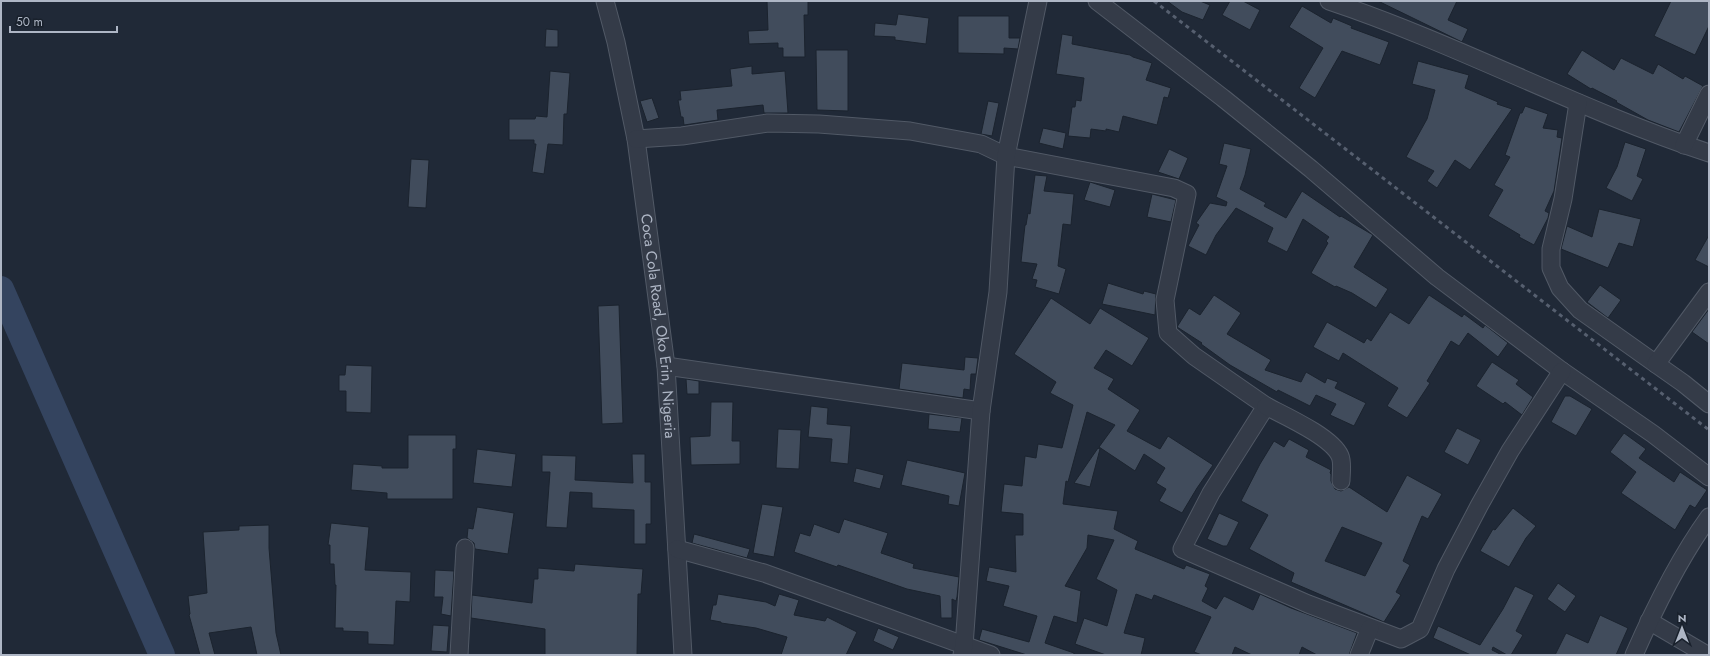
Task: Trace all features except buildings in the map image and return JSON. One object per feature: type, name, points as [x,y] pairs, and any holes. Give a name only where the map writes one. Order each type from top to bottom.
[{"type":"street","name":"Coca Cola Road, Oko Erin, Nigeria","points":[[605,1],[616,42],[636,139],[666,366],[683,655]]},
{"type":"street","points":[[963,651],[981,411],[998,292],[1006,156],[1038,1]]},
{"type":"street","points":[[1097,1],[1241,112],[1317,174],[1437,277],[1562,371],[1654,434],[1709,477]]},
{"type":"street","points":[[1329,1],[1374,16],[1578,103],[1684,145],[1709,153]]},
{"type":"street","points":[[1684,145],[1709,94]]},
{"type":"street","points":[[1578,103],[1563,199],[1550,249],[1551,268],[1560,288],[1580,310],[1683,383],[1709,404]]},
{"type":"street","points":[[636,139],[682,136],[768,123],[820,124],[910,131],[981,144],[1006,156],[1174,188],[1187,194],[1165,300],[1168,333],[1194,356],[1266,406],[1319,435],[1332,444],[1341,457],[1341,481]]},
{"type":"street","points":[[1656,364],[1709,292]]},
{"type":"street","points":[[666,366],[981,411]]},
{"type":"street","points":[[1266,406],[1211,493],[1182,549],[1308,604],[1402,639],[1420,629],[1446,569],[1483,499],[1510,451],[1562,371]]},
{"type":"street","points":[[1634,655],[1649,621],[1691,542],[1709,517]]},
{"type":"street","points":[[459,655],[465,548]]},
{"type":"street","points":[[676,549],[764,573],[963,651],[991,655]]},
{"type":"street","points":[[1649,621],[1707,655]]},
{"type":"street","points":[[1359,655],[1370,628]]},
{"type":"waterway","points":[[1,289],[162,655]]},
{"type":"railway","points":[[1154,1],[1709,430]]}]
